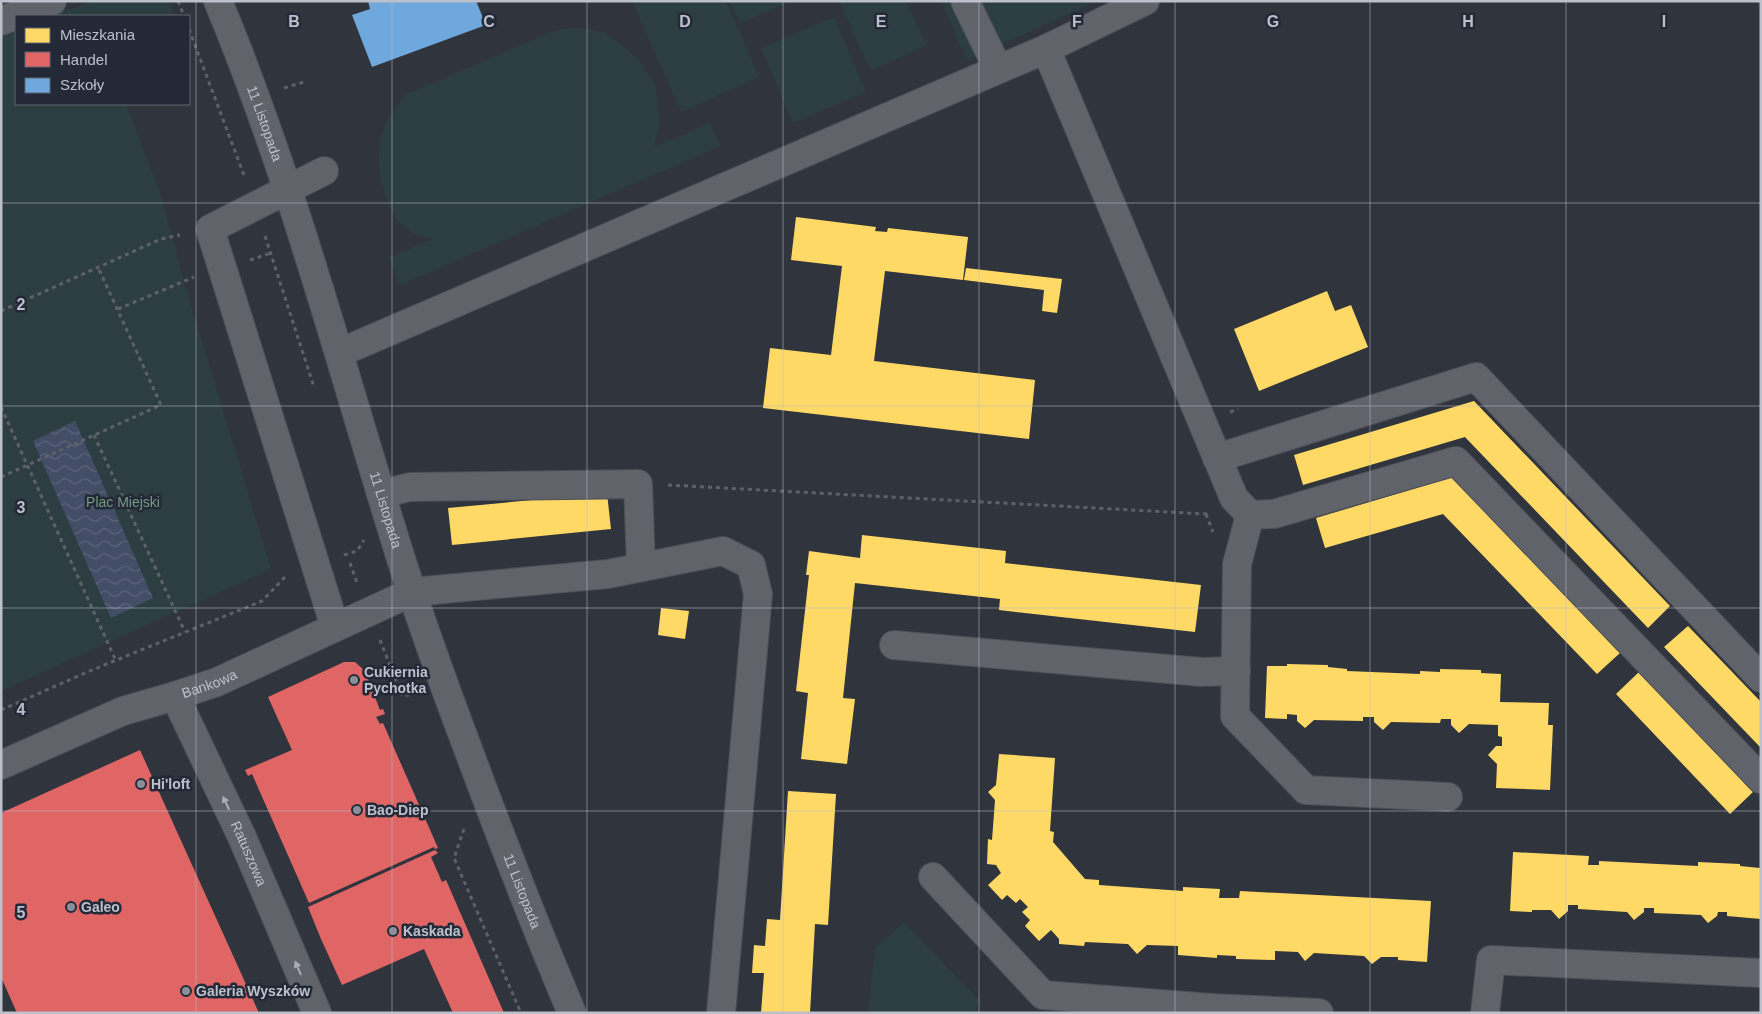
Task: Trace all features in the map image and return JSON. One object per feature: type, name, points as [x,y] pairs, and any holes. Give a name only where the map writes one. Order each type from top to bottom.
[{"type":"street","points":[[16,15],[52,1]]},
{"type":"street","name":"11 Listopada","points":[[218,1],[240,55],[288,189],[381,494],[444,685],[496,824],[572,1013]]},
{"type":"street","points":[[965,1],[998,69]]},
{"type":"street","points":[[339,353],[1046,49],[1145,1]]},
{"type":"street","points":[[1,21],[15,16]]},
{"type":"street","points":[[1046,49],[1234,498],[1250,515],[1274,514],[1456,461],[1761,779]]},
{"type":"street","points":[[324,171],[210,229],[335,628]]},
{"type":"street","points":[[1217,458],[1476,377],[1761,678]]},
{"type":"street","points":[[381,494],[410,488],[638,484],[641,567]]},
{"type":"street","points":[[1250,515],[1237,564],[1235,716],[1306,790],[1448,797]]},
{"type":"street","name":"Bankowa","points":[[1,765],[122,711],[217,682],[412,592],[608,574],[723,552],[750,564],[758,594],[721,1013]]},
{"type":"street","points":[[894,644],[1202,672],[1236,671]]},
{"type":"street","name":"Ratuszowa","points":[[175,696],[242,837],[317,1013]]},
{"type":"street","points":[[933,877],[1043,995],[1212,1010],[1319,1013]]},
{"type":"street","points":[[1484,1013],[1491,960],[1761,973]]},
{"type":"path","points":[[178,1],[184,15]]},
{"type":"path","points":[[283,88],[304,82]]},
{"type":"path","points":[[1,311],[161,239],[210,229]]},
{"type":"path","points":[[1,476],[161,405],[98,267]]},
{"type":"path","points":[[1,407],[116,661]]},
{"type":"path","points":[[1224,413],[1238,410]]},
{"type":"path","points":[[94,435],[185,632]]},
{"type":"path","points":[[638,484],[1206,514],[1202,504]]},
{"type":"path","points":[[346,554],[402,696],[415,693],[418,702]]},
{"type":"path","points":[[461,822],[465,831],[454,858],[521,1013]]},
{"type":"green space","points":[[96,1],[169,1],[174,15],[51,15]]},
{"type":"green space","points":[[632,1],[726,1],[759,77],[681,112]]},
{"type":"green space","points":[[730,1],[793,1],[740,23]]},
{"type":"green space","points":[[839,1],[906,1],[927,45],[871,71]]},
{"type":"green space","points":[[941,1],[1098,1],[967,60]]},
{"type":"green space","points":[[834,17],[866,92],[793,123],[761,48]]},
{"type":"green space","points":[[579,28],[604,32],[621,44],[640,61],[654,83],[658,100],[659,125],[654,147],[710,123],[720,146],[400,285],[389,257],[434,239],[415,233],[399,222],[392,211],[383,188],[380,176],[379,151],[386,124],[394,110],[407,94],[558,29]]},
{"type":"green space","name":"Plac Miejski","points":[[15,29],[15,105],[126,105],[160,192],[188,295],[271,569],[1,691],[1,36]]},
{"type":"green space","points":[[904,922],[980,1001],[974,1013],[868,1013],[875,948]]},
{"type":"water","points":[[75,421],[153,598],[111,618],[33,441]]},
{"type":"building: Mieszkania","points":[[796,217],[876,227],[875,231],[887,232],[888,228],[968,237],[963,280],[885,271],[874,361],[1035,380],[1029,439],[763,408],[770,348],[831,355],[842,266],[791,260]]},
{"type":"building: Mieszkania","points":[[966,268],[1062,279],[1057,313],[1042,311],[1044,290],[964,280]]},
{"type":"building: Mieszkania","points":[[1327,291],[1335,311],[1351,305],[1368,347],[1259,391],[1234,329]]},
{"type":"building: Mieszkania","points":[[1474,401],[1670,606],[1648,628],[1465,437],[1303,485],[1294,455]]},
{"type":"building: Mieszkania","points":[[1453,477],[1620,653],[1597,674],[1443,514],[1325,548],[1316,518]]},
{"type":"building: Mieszkania","points":[[607,493],[611,529],[452,545],[448,508]]},
{"type":"building: Mieszkania","points":[[862,535],[1006,551],[1005,563],[1201,585],[1195,632],[999,610],[1000,599],[855,583],[843,698],[855,699],[847,764],[801,759],[808,693],[796,691],[809,575],[806,575],[809,551],[860,558]]},
{"type":"building: Mieszkania","points":[[661,608],[689,611],[685,639],[658,635]]},
{"type":"building: Mieszkania","points":[[1688,626],[1761,702],[1761,748],[1664,647]]},
{"type":"building: Mieszkania","points":[[1287,664],[1328,665],[1328,667],[1347,669],[1347,671],[1420,674],[1420,671],[1440,672],[1440,669],[1481,670],[1481,673],[1501,674],[1500,702],[1549,703],[1548,725],[1553,725],[1550,790],[1496,788],[1497,764],[1488,755],[1496,746],[1502,746],[1502,737],[1498,736],[1498,725],[1469,724],[1459,733],[1451,725],[1451,719],[1441,719],[1440,723],[1391,722],[1383,730],[1374,722],[1374,717],[1363,717],[1363,721],[1314,720],[1305,728],[1297,721],[1297,715],[1287,714],[1287,719],[1265,718],[1267,666],[1287,666]]},
{"type":"building: Mieszkania","points":[[1639,672],[1753,792],[1730,814],[1616,694]]},
{"type":"building: Mieszkania","points":[[999,754],[1055,758],[1050,831],[1054,832],[1053,842],[1085,879],[1099,880],[1099,885],[1183,891],[1183,887],[1220,889],[1219,898],[1239,898],[1240,891],[1431,901],[1427,962],[1398,960],[1398,957],[1381,957],[1372,964],[1364,956],[1314,953],[1305,961],[1298,952],[1275,951],[1275,960],[1236,959],[1236,956],[1217,955],[1217,958],[1178,955],[1178,946],[1147,945],[1137,954],[1128,944],[1085,942],[1084,946],[1059,944],[1059,939],[1051,930],[1039,941],[1025,926],[1030,920],[1022,912],[1028,907],[1020,899],[1016,903],[1007,895],[1002,900],[988,885],[1001,873],[996,865],[987,864],[988,839],[992,840],[995,800],[988,792],[996,785]]},
{"type":"building: Mieszkania","points":[[788,791],[836,794],[828,925],[815,924],[810,1013],[761,1013],[764,973],[752,973],[754,945],[765,946],[767,919],[780,920]]},
{"type":"building: Mieszkania","points":[[1513,852],[1589,856],[1588,865],[1599,865],[1599,861],[1698,866],[1698,862],[1740,864],[1740,866],[1760,868],[1761,919],[1727,916],[1727,912],[1718,912],[1717,916],[1708,923],[1701,915],[1654,913],[1654,908],[1644,908],[1644,912],[1634,920],[1627,912],[1578,909],[1578,905],[1568,905],[1568,911],[1559,919],[1551,910],[1532,910],[1532,912],[1510,911]]},
{"type":"building: Handel","points":[[344,662],[355,662],[365,671],[380,710],[383,709],[385,714],[376,717],[380,724],[383,723],[438,848],[435,849],[434,847],[309,903],[252,774],[248,776],[245,770],[292,750],[268,697]]},
{"type":"building: Handel","points":[[140,750],[259,1013],[17,1013],[1,977],[1,813]]},
{"type":"building: Handel","name":"Kaskada","points":[[435,850],[438,853],[431,857],[442,882],[446,880],[504,1013],[453,1013],[424,949],[342,985],[321,939],[308,907]]},
{"type":"building: Szkoły","points":[[368,1],[476,1],[486,25],[372,67],[352,15],[370,9]]},
{"type":"place","name":"Cukiernia Pychotka","points":[[354,680]]},
{"type":"place","name":"Hi'loft","points":[[141,784]]},
{"type":"place","name":"Bao-Diep","points":[[357,810]]},
{"type":"place","name":"Galeo","points":[[71,907]]},
{"type":"place","name":"Kaskada","points":[[393,931]]},
{"type":"place","name":"Galeria Wyszków","points":[[186,991]]}]
